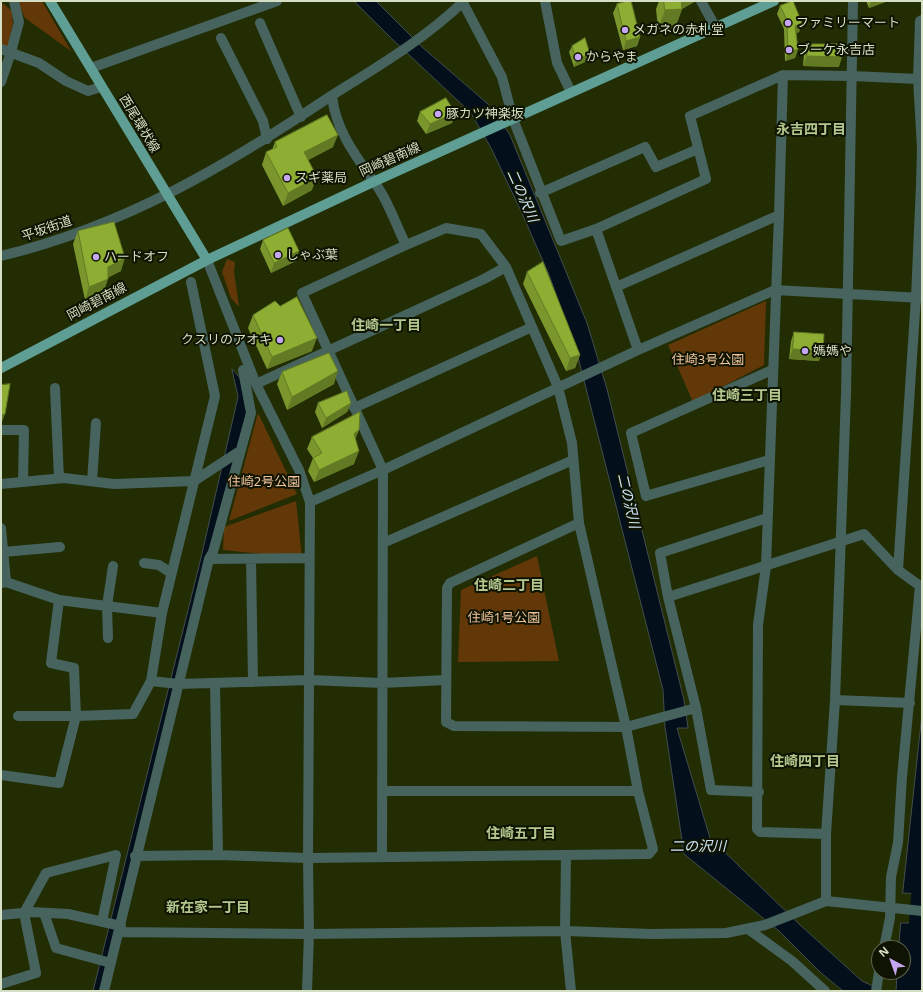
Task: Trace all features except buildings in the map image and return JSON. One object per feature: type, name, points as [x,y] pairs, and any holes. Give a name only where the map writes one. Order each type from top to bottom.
[{"type":"main road","name":"西尾環状線","points":[[50,1],[101,87],[208,260]]},
{"type":"main road","name":"岡崎碧南線","points":[[1,368],[208,260],[373,182],[774,1]]},
{"type":"street","points":[[1,82],[12,52],[19,22],[14,1]]},
{"type":"street","points":[[91,68],[277,1]]},
{"type":"street","points":[[545,1],[557,63],[570,92]]},
{"type":"street","points":[[701,1],[716,28]]},
{"type":"street","points":[[826,901],[826,834],[835,700],[848,294],[853,1]]},
{"type":"street","points":[[463,2],[502,77],[513,120],[540,192],[561,241],[596,229],[706,179],[690,116],[783,75],[918,79]]},
{"type":"street","name":"平坂街道","points":[[1,256],[26,250],[101,225],[167,195],[289,125],[421,38],[463,2]]},
{"type":"street","points":[[898,570],[919,298],[922,148],[918,79],[920,21],[922,20]]},
{"type":"street","points":[[260,23],[301,117]]},
{"type":"street","points":[[221,38],[263,121],[267,139]]},
{"type":"street","points":[[1,49],[39,63],[66,81],[88,91],[101,87]]},
{"type":"street","points":[[783,75],[766,566],[758,625],[759,792],[757,829],[760,832],[826,834]]},
{"type":"street","points":[[332,96],[342,132],[364,170],[381,193],[406,245]]},
{"type":"street","points":[[540,192],[645,147],[656,167],[698,150]]},
{"type":"street","points":[[616,287],[779,215]]},
{"type":"street","points":[[135,856],[218,855],[308,858],[649,854],[653,848],[638,791],[626,727],[579,524],[572,443],[558,387],[506,267],[481,234],[446,228],[302,293],[383,470],[382,856]]},
{"type":"street","points":[[596,229],[638,350]]},
{"type":"street","points":[[208,260],[256,384],[299,470],[310,502],[309,934],[307,991]]},
{"type":"street","points":[[256,384],[484,279],[506,267]]},
{"type":"street","points":[[18,716],[133,714],[151,681],[162,613],[215,396],[191,282]]},
{"type":"street","points":[[310,502],[383,470],[638,350],[775,290],[919,298]]},
{"type":"street","points":[[354,408],[532,327]]},
{"type":"street","points":[[104,991],[120,929],[135,856],[209,559],[213,552],[238,453],[251,413],[243,370]]},
{"type":"street","points":[[769,460],[646,496],[631,433],[772,370]]},
{"type":"street","points":[[55,388],[59,478]]},
{"type":"street","points":[[92,481],[96,423]]},
{"type":"street","points":[[1,430],[24,430],[23,482]]},
{"type":"street","points":[[1,484],[59,478],[114,484],[194,481],[238,453]]},
{"type":"street","points":[[383,543],[573,460]]},
{"type":"street","points":[[759,792],[710,790],[691,710],[660,553],[767,518]]},
{"type":"street","points":[[579,524],[450,583],[447,588],[446,722],[454,726],[626,727],[691,710]]},
{"type":"street","points":[[1,528],[4,583],[59,600],[162,613]]},
{"type":"street","points":[[668,597],[864,534],[898,570],[920,586],[918,662],[910,703],[902,777],[898,843],[891,877],[892,908],[886,940]]},
{"type":"street","points":[[3,552],[60,547]]},
{"type":"street","points":[[209,559],[309,558]]},
{"type":"street","points":[[251,559],[254,682]]},
{"type":"street","points":[[144,563],[159,565],[172,573]]},
{"type":"street","points":[[108,638],[107,606],[113,566]]},
{"type":"street","points":[[1,775],[59,783],[76,716],[74,668],[51,663],[59,600]]},
{"type":"street","points":[[151,681],[178,684],[215,684],[310,680],[382,683],[446,680]]},
{"type":"street","points":[[215,684],[218,855]]},
{"type":"street","points":[[835,700],[910,703]]},
{"type":"street","points":[[383,791],[638,791]]},
{"type":"street","points":[[1,984],[36,973],[24,913],[46,874],[116,855],[102,922]]},
{"type":"street","points":[[566,855],[565,931],[571,991]]},
{"type":"street","points":[[1,915],[24,913],[68,914],[102,922],[120,929],[309,934],[565,931],[652,934],[726,933],[748,929],[765,925],[826,901],[922,911]]},
{"type":"street","points":[[44,913],[56,948],[111,963]]},
{"type":"street","points":[[748,929],[792,962],[825,991]]},
{"type":"street","points":[[876,991],[878,980]]},
{"type":"green space","points":[[17,1],[42,1],[71,51],[25,18]]},
{"type":"green space","points":[[1,2],[12,11],[13,23],[9,47],[1,45]]},
{"type":"green space","points":[[227,259],[235,262],[234,272],[239,307],[231,298],[222,272]]},
{"type":"green space","name":"住崎3号公園","points":[[766,301],[764,365],[693,402],[668,345]]},
{"type":"green space","name":"住崎2号公園","points":[[258,413],[297,494],[229,521]]},
{"type":"green space","points":[[296,501],[302,558],[223,550],[224,527]]},
{"type":"green space","name":"住崎1号公園","points":[[537,556],[559,661],[458,662],[461,590]]},
{"type":"water","name":"二の沢川","points":[[354,1],[376,1],[422,47],[488,104],[510,135],[587,323],[607,389],[684,700],[688,728],[677,728],[710,838],[798,923],[862,981],[884,991],[843,991],[820,972],[779,931],[684,854],[665,727],[663,690],[577,353],[549,275],[491,148],[471,113]]},
{"type":"water","points":[[232,369],[240,378],[247,411],[100,991],[93,991],[200,562],[238,397]]},
{"type":"water","points":[[922,714],[922,894],[903,893]]},
{"type":"water","points":[[901,923],[922,923],[922,991],[896,991],[897,980],[911,980],[911,940],[900,940]]},
{"type":"waterway","points":[[912,991],[922,867]]},
{"type":"place","name":"ファミリーマート","points":[[788,23]]},
{"type":"place","name":"メガネの赤札堂","points":[[625,30]]},
{"type":"place","name":"ブーケ永吉店","points":[[789,50]]},
{"type":"place","name":"からやま","points":[[578,57]]},
{"type":"place","name":"豚カツ神楽坂","points":[[438,114]]},
{"type":"place","name":"スギ薬局","points":[[287,178]]},
{"type":"place","name":"しゃぶ葉","points":[[278,255]]},
{"type":"place","name":"ハードオフ","points":[[96,257]]},
{"type":"place","name":"クスリのアオキ","points":[[280,340]]},
{"type":"place","name":"媽媽や","points":[[805,351]]},
{"type":"district","name":"永吉四丁目","points":[[811,130]]},
{"type":"district","name":"住崎一丁目","points":[[386,326]]},
{"type":"district","name":"住崎三丁目","points":[[747,396]]},
{"type":"district","name":"住崎二丁目","points":[[509,586]]},
{"type":"district","name":"住崎四丁目","points":[[805,762]]},
{"type":"district","name":"住崎五丁目","points":[[521,834]]},
{"type":"district","name":"新在家一丁目","points":[[208,908]]}]
